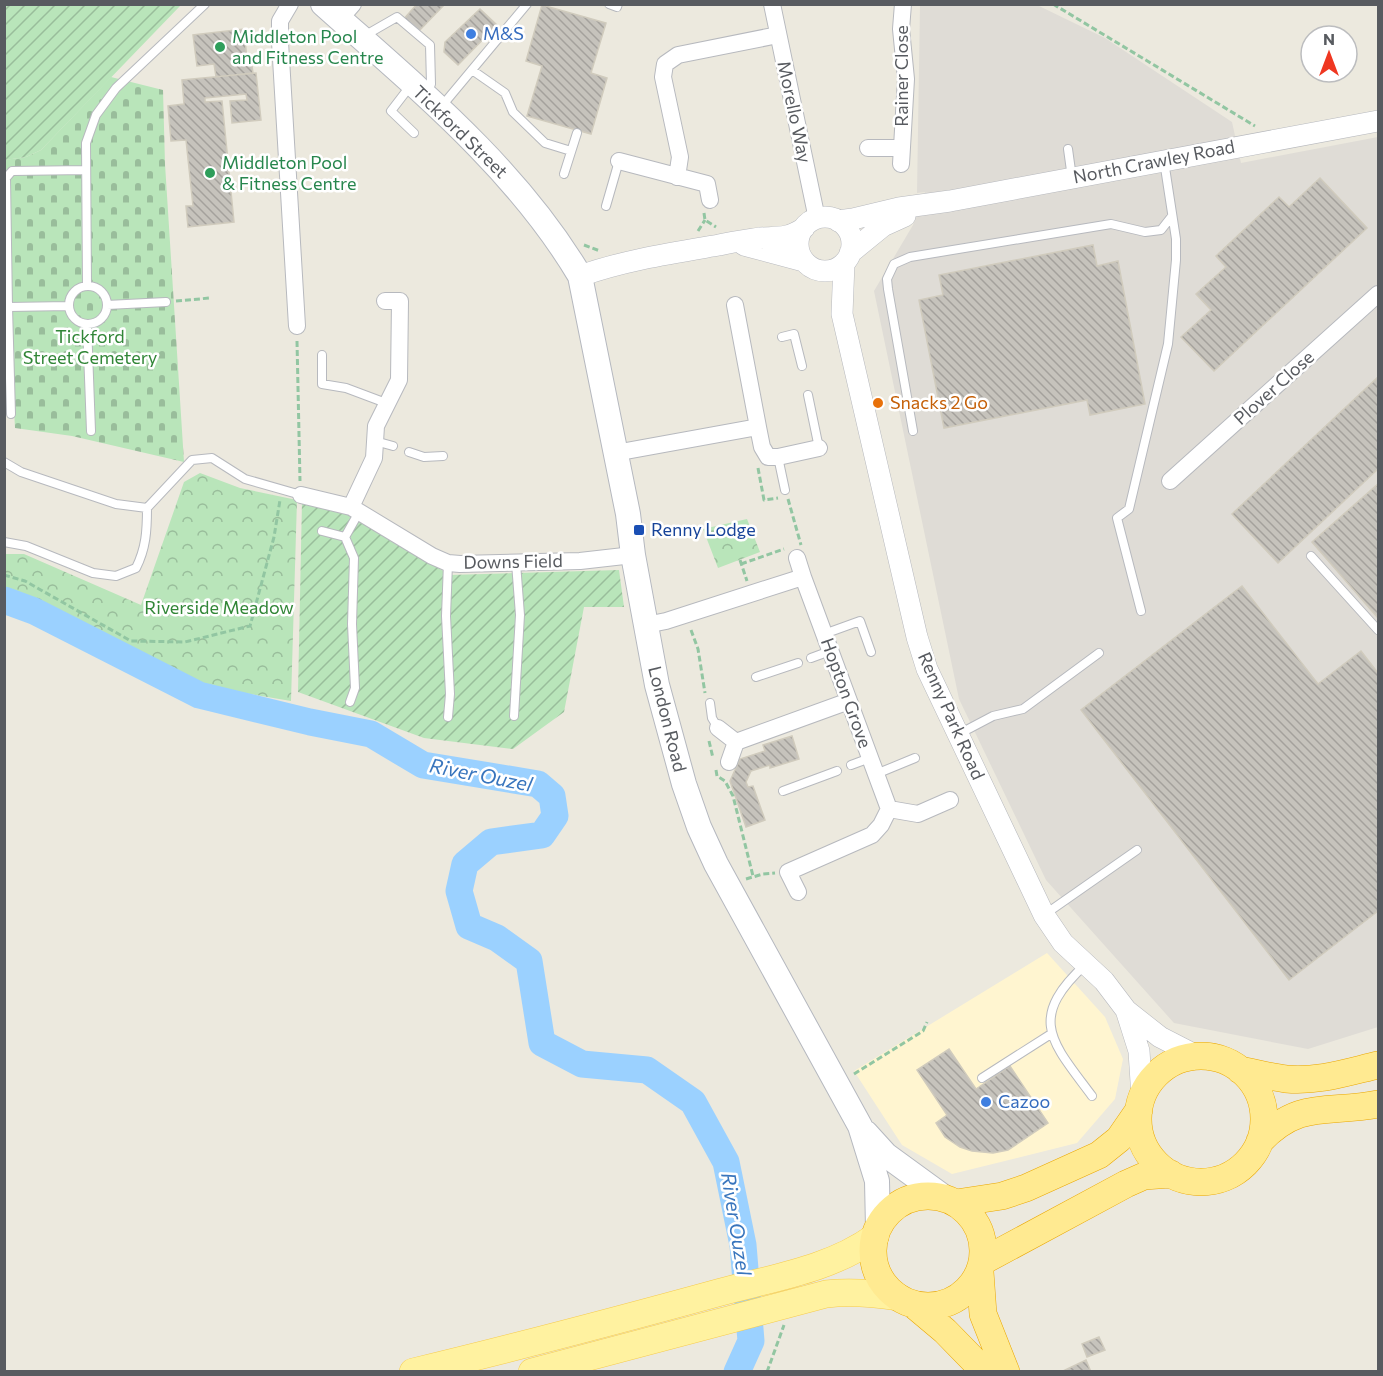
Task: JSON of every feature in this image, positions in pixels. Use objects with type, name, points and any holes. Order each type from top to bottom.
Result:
[{"type":"highway","points":[[985,1371],[945,1331],[889,1290],[876,1271],[873,1260],[876,1233],[890,1211],[904,1201],[921,1196],[950,1201],[993,1198],[1099,1155],[1119,1139],[1150,1082],[1166,1068],[1184,1059],[1199,1057],[1220,1060],[1240,1070],[1286,1079],[1341,1074],[1378,1065]]},
{"type":"highway","points":[[1140,1103],[1140,1132],[1143,1143],[1155,1161],[1172,1174],[1197,1182],[1226,1178],[1249,1161],[1260,1141],[1264,1122],[1260,1099],[1249,1079],[1240,1070]]},
{"type":"highway","points":[[1260,1141],[1282,1122],[1306,1111],[1378,1104]]},
{"type":"highway","points":[[906,1301],[932,1307],[956,1299],[970,1288],[981,1267],[1126,1184],[1144,1176],[1172,1174]]},
{"type":"highway","points":[[950,1201],[970,1215],[979,1229],[984,1245],[981,1267],[983,1314],[1006,1371]]},
{"type":"main road","name":"Tickford Street","points":[[338,9],[361,38],[483,150],[565,250],[580,276]]},
{"type":"main road","name":"London Road","points":[[580,276],[628,513],[633,555],[666,723],[684,784],[699,827],[728,886],[860,1126],[877,1181],[876,1233]]},
{"type":"main road","name":"London Road","points":[[860,1126],[886,1155],[950,1201]]},
{"type":"main road","points":[[413,1371],[590,1328],[797,1271],[844,1256],[876,1233]]},
{"type":"main road","points":[[532,1371],[799,1301],[845,1292],[871,1293],[906,1301]]},
{"type":"street","points":[[290,4],[280,21],[280,42],[297,326]]},
{"type":"street","name":"Morello Way","points":[[772,4],[820,222]]},
{"type":"street","name":"Rainer Close","points":[[868,148],[902,156],[906,79],[901,29],[903,4]]},
{"type":"street","points":[[677,177],[680,157],[663,77],[665,64],[678,55],[778,35]]},
{"type":"street","name":"North Crawley Road","points":[[580,276],[628,262],[722,244],[792,236],[820,222],[853,219],[899,208],[1378,121]]},
{"type":"street","points":[[619,160],[707,184],[710,200]]},
{"type":"street","name":"North Crawley Road","points":[[848,258],[883,226],[931,204]]},
{"type":"street","points":[[820,222],[844,225],[851,238],[848,258],[828,271],[807,264],[800,255],[798,241],[820,222]]},
{"type":"street","name":"North Crawley Road","points":[[738,243],[807,264]]},
{"type":"street","name":"Renny Park Road","points":[[842,314],[848,258]]},
{"type":"street","name":"Renny Park Road","points":[[807,264],[824,284],[842,314],[917,637],[927,669],[1044,915],[1063,943],[1108,985],[1126,1010],[1160,1037],[1199,1057]]},
{"type":"street","name":"Plover Close","points":[[1170,482],[1378,294]]},
{"type":"street","points":[[355,509],[374,458],[376,426],[399,380],[400,301],[385,301]]},
{"type":"street","points":[[735,305],[746,344],[762,447],[768,456],[778,457],[819,448]]},
{"type":"street","points":[[615,453],[758,427]]},
{"type":"street","name":"Downs Field","points":[[301,495],[355,509],[432,556],[448,562],[460,564],[580,561],[633,555]]},
{"type":"street","name":"Hopton Grove","points":[[794,553],[889,809]]},
{"type":"street","points":[[646,625],[666,621],[802,578]]},
{"type":"street","points":[[736,741],[849,701]]},
{"type":"street","points":[[718,728],[736,741]]},
{"type":"street","points":[[729,762],[736,741]]},
{"type":"street","points":[[798,892],[788,872],[872,835],[881,825],[889,809],[918,814],[950,800]]},
{"type":"street","name":"Renny Park Road","points":[[1126,1010],[1140,1051],[1140,1103]]},
{"type":"lane","points":[[87,286],[86,143],[96,115],[116,88],[205,4]]},
{"type":"lane","points":[[414,133],[391,111],[426,97],[472,70],[527,4]]},
{"type":"lane","points":[[609,4],[617,7],[618,4]]},
{"type":"lane","points":[[361,38],[376,27],[397,17],[430,45],[431,84],[426,97]]},
{"type":"lane","points":[[472,70],[506,93],[513,112],[545,143],[571,151]]},
{"type":"lane","points":[[564,174],[577,133]]},
{"type":"lane","points":[[1068,149],[1072,178]]},
{"type":"lane","points":[[606,206],[619,160]]},
{"type":"lane","points":[[1141,611],[1117,518],[1129,509],[1168,344],[1176,260],[1164,160]]},
{"type":"lane","points":[[10,414],[6,307],[6,178],[12,171],[86,170]]},
{"type":"lane","points":[[913,431],[888,289],[887,279],[894,264],[910,257],[1112,224],[1145,232],[1161,230],[1172,216]]},
{"type":"lane","points":[[87,286],[99,289],[107,305],[106,311],[99,320],[87,324],[73,316],[69,306],[74,292],[87,286]]},
{"type":"lane","points":[[107,305],[166,303]]},
{"type":"lane","points":[[6,307],[69,306]]},
{"type":"lane","points":[[87,324],[91,431]]},
{"type":"lane","points":[[782,337],[795,334],[802,366]]},
{"type":"lane","points":[[322,355],[321,384],[346,388],[386,403]]},
{"type":"lane","points":[[808,395],[819,448]]},
{"type":"lane","points":[[375,441],[393,446]]},
{"type":"lane","points":[[409,452],[424,457],[443,456]]},
{"type":"lane","points":[[778,457],[784,490]]},
{"type":"lane","points":[[4,542],[27,546],[93,573],[117,576],[136,568],[144,552],[147,508],[192,460],[212,458],[245,479],[301,495]]},
{"type":"lane","points":[[4,462],[21,472],[116,504],[147,508]]},
{"type":"lane","points":[[350,702],[355,688],[352,624],[354,558],[345,537],[355,509]]},
{"type":"lane","points":[[322,531],[345,537]]},
{"type":"lane","points":[[1311,556],[1378,630]]},
{"type":"lane","points":[[448,562],[446,616],[450,694],[448,717]]},
{"type":"lane","points":[[514,716],[520,615],[516,563]]},
{"type":"lane","points":[[824,634],[860,621],[871,652]]},
{"type":"lane","points":[[811,658],[830,651]]},
{"type":"lane","points":[[957,735],[993,716],[1023,709],[1099,653]]},
{"type":"lane","points":[[756,677],[798,663]]},
{"type":"lane","points":[[710,703],[712,718],[718,728]]},
{"type":"lane","points":[[851,765],[873,766],[915,758]]},
{"type":"lane","points":[[783,790],[837,771]]},
{"type":"lane","points":[[1044,915],[1137,850]]},
{"type":"lane","points":[[1086,964],[1063,986],[1057,997],[1052,1015],[1051,1034],[1058,1051],[1092,1096]]},
{"type":"lane","points":[[982,1078],[1051,1034]]},
{"type":"path","points":[[1053,4],[1254,124],[1263,142]]},
{"type":"path","points":[[166,303],[210,298]]},
{"type":"path","points":[[297,326],[301,495]]},
{"type":"path","points":[[752,594],[740,562],[794,553],[804,555],[788,496],[764,500],[755,456],[762,447]]},
{"type":"path","points":[[4,575],[25,580],[131,641],[184,642],[250,626],[274,537],[282,490]]},
{"type":"path","points":[[728,886],[753,876],[788,872]]},
{"type":"path","points":[[837,1084],[923,1031],[927,1022]]},
{"type":"path","points":[[767,1371],[781,1335],[799,1301]]},
{"type":"shaded area","points":[[920,5],[1037,5],[1105,38],[1232,122],[1241,163],[1378,137],[1378,1027],[1308,1049],[1174,1023],[1046,880],[959,699],[874,291],[913,225],[925,192],[917,193]]},
{"type":"shaded area","points":[[1047,953],[1105,1017],[1123,1059],[1115,1099],[1077,1143],[952,1174],[902,1145],[854,1071]]},
{"type":"green space","points":[[5,4],[181,5],[41,150],[26,157],[5,160]]},
{"type":"green space","name":"Tickford Street Cemetery","points":[[111,77],[163,90],[165,164],[184,462],[72,436],[15,428],[13,391],[4,392],[4,160],[26,157],[41,150]]},
{"type":"green space","name":"Riverside Meadow","points":[[200,473],[240,488],[297,500],[291,701],[208,687],[132,647],[5,591],[5,554],[24,554],[141,605],[184,482]]},
{"type":"green space","points":[[302,501],[347,514],[450,575],[619,570],[624,607],[584,607],[564,712],[513,749],[424,738],[298,692]]},
{"type":"green space","points":[[747,519],[760,552],[718,568],[703,529]]},
{"type":"building","points":[[417,4],[445,4],[417,33],[403,20]]},
{"type":"building","points":[[542,5],[606,23],[591,73],[607,78],[591,134],[527,116],[542,66],[526,61]]},
{"type":"building","name":"M&S","points":[[480,9],[497,25],[458,65],[444,52],[445,42]]},
{"type":"building","name":"Middleton Pool and Fitness Centre","points":[[244,29],[247,60],[251,59],[253,73],[216,77],[214,64],[197,66],[193,35]]},
{"type":"building","name":"Middleton Pool & Fitness Centre","points":[[256,73],[261,120],[232,123],[230,101],[247,100],[246,94],[205,98],[205,102],[222,101],[234,222],[188,227],[186,206],[193,206],[186,140],[171,141],[168,106],[184,104],[182,80]]},
{"type":"building","points":[[1320,178],[1367,228],[1214,371],[1181,337],[1211,310],[1196,294],[1226,267],[1216,256],[1279,197],[1289,207]]},
{"type":"building","points":[[1093,245],[1097,266],[1118,261],[1145,404],[1090,415],[1087,400],[944,428],[919,300],[943,295],[939,275]]},
{"type":"building","points":[[1378,377],[1378,469],[1278,563],[1232,514]]},
{"type":"building","points":[[1378,484],[1378,618],[1312,542]]},
{"type":"building","points":[[1242,586],[1318,684],[1361,651],[1378,673],[1378,911],[1289,980],[1081,710]]},
{"type":"building","points":[[792,736],[799,759],[751,771],[746,782],[748,787],[753,786],[765,820],[746,827],[730,781],[740,759],[765,751],[763,745]]},
{"type":"building","name":"Cazoo","points":[[949,1049],[976,1089],[1010,1066],[1048,1123],[1008,1150],[993,1153],[960,1147],[945,1137],[936,1123],[947,1115],[917,1070]]},
{"type":"building","points":[[1099,1337],[1105,1350],[1087,1357],[1082,1344]]},
{"type":"building","points":[[1086,1360],[1091,1372],[1061,1372]]},
{"type":"waterway","name":"River Ouzel","points":[[4,600],[34,611],[199,695],[371,734],[423,765],[538,784],[552,796],[555,816],[542,835],[491,842],[465,864],[459,891],[469,926],[497,938],[529,961],[542,1043],[582,1064],[647,1070],[693,1102],[726,1162],[743,1245],[751,1341],[737,1372]]},
{"type":"place","name":"M&S","points":[[471,34]]},
{"type":"place","name":"Middleton Pool and Fitness Centre","points":[[220,47]]},
{"type":"place","name":"Middleton Pool & Fitness Centre","points":[[210,173]]},
{"type":"place","name":"Snacks 2 Go","points":[[878,403]]},
{"type":"place","name":"Renny Lodge","points":[[639,530]]},
{"type":"place","name":"Cazoo","points":[[986,1102]]}]
